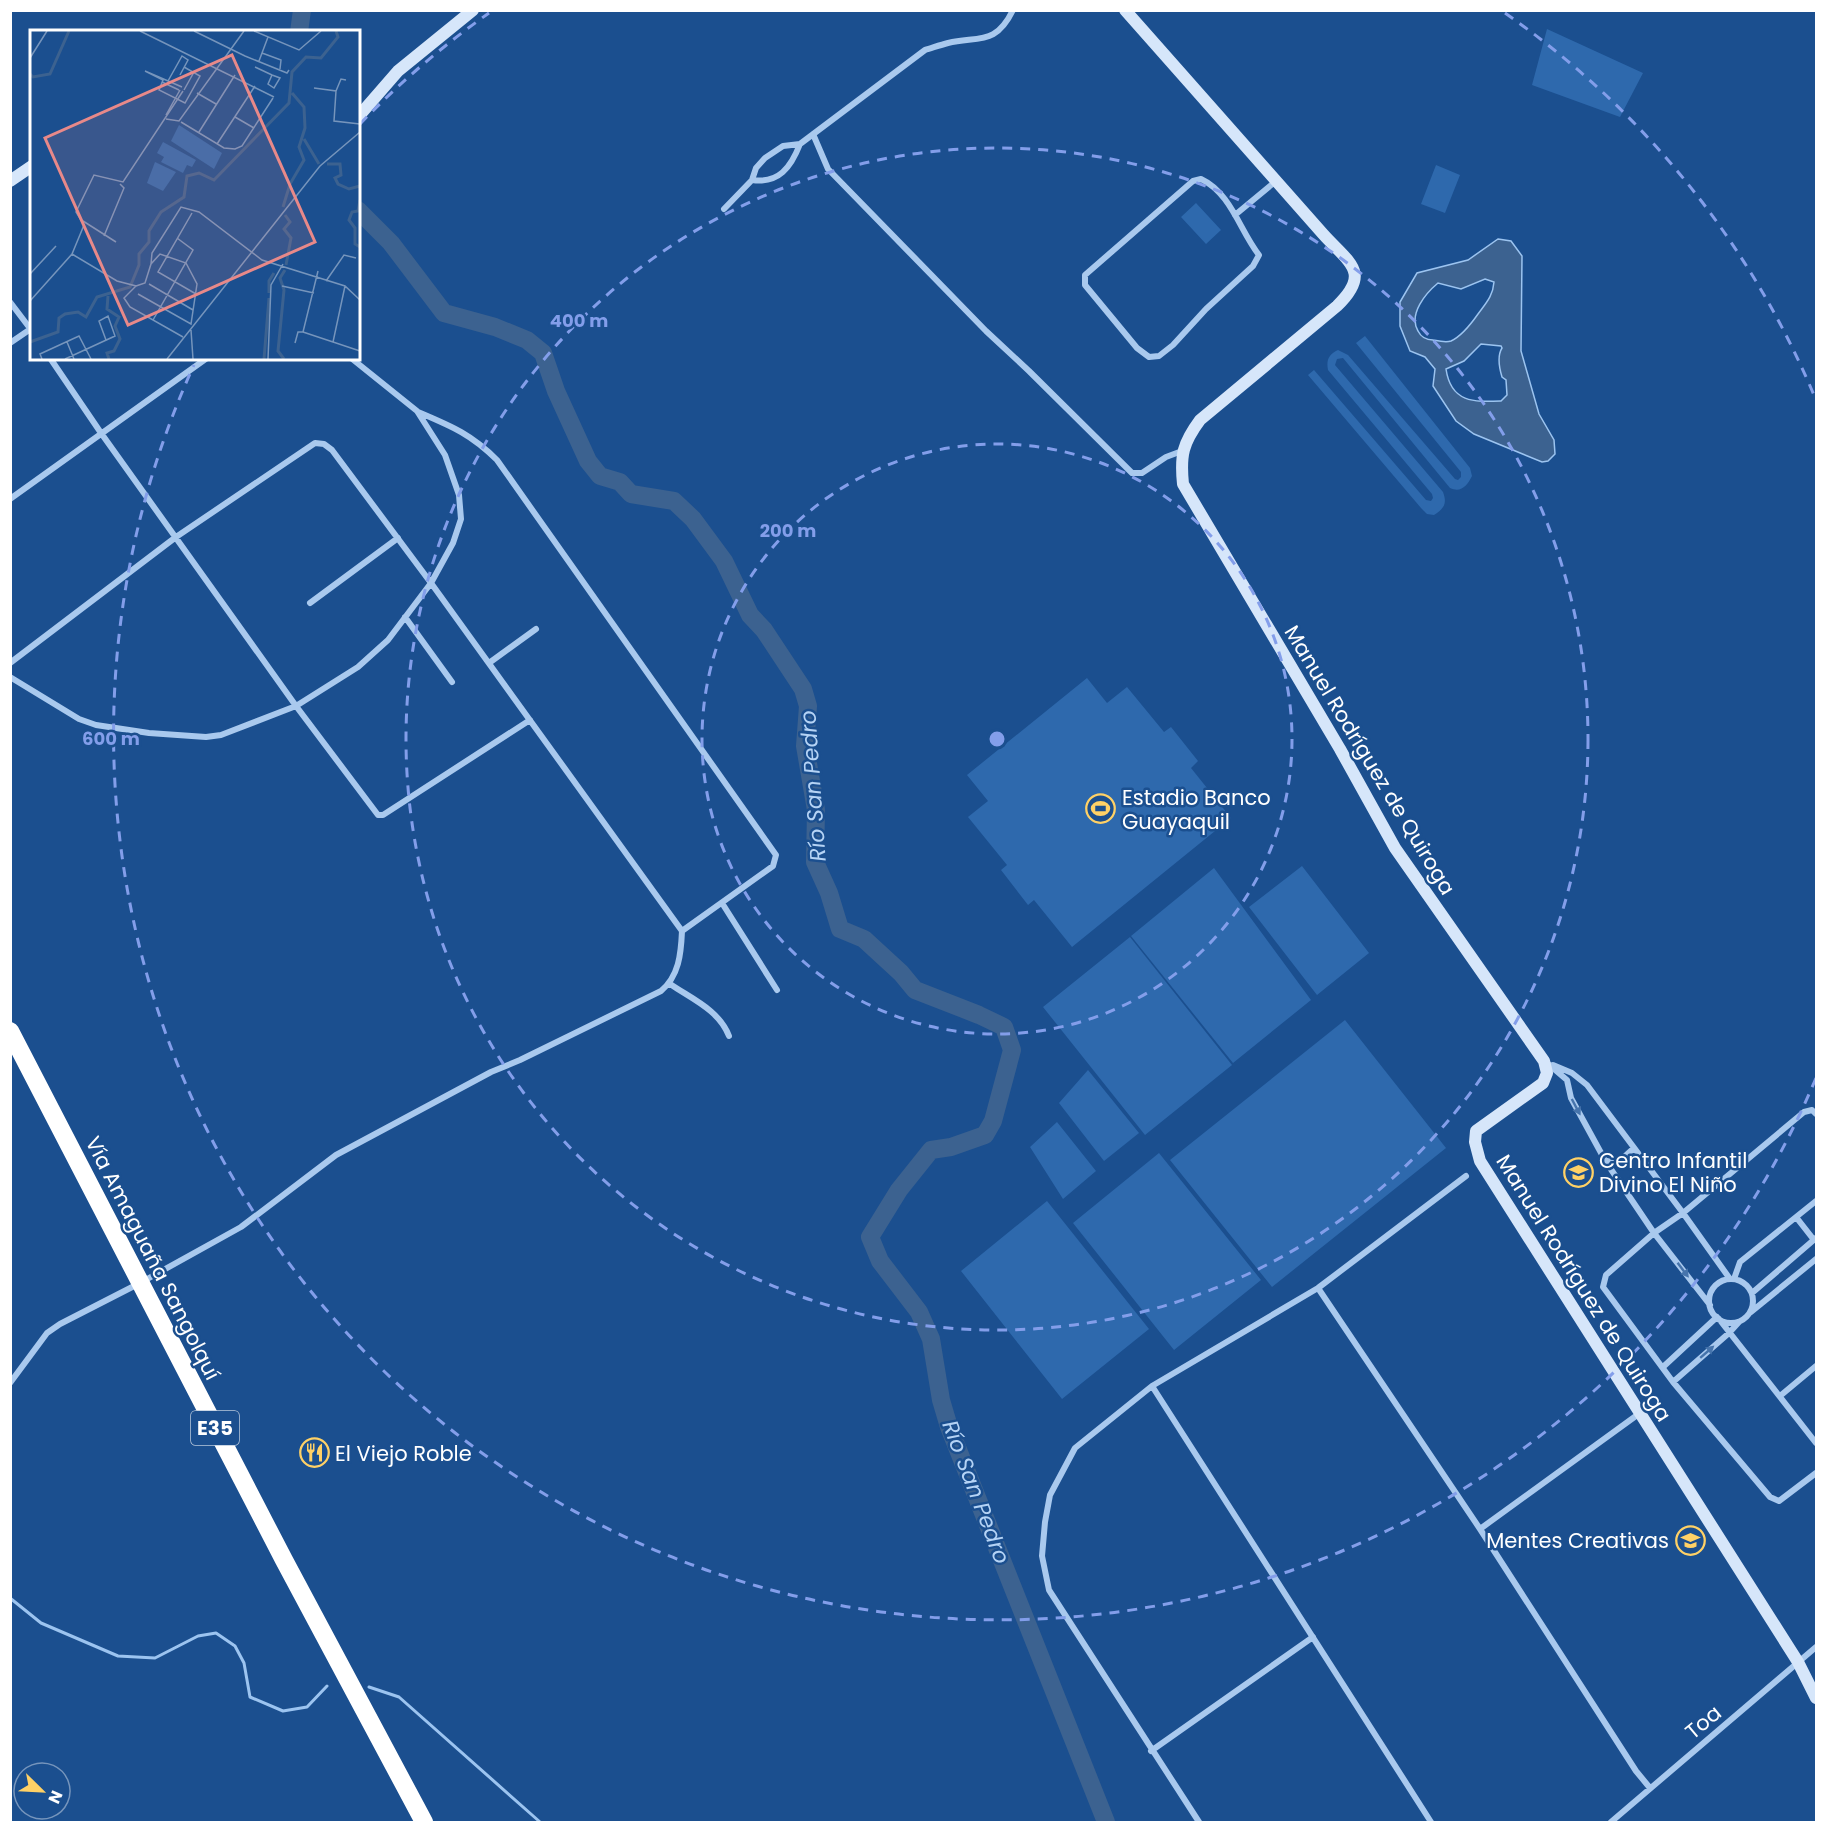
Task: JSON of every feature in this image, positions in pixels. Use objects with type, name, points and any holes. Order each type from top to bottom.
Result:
[{"type":"highway","name":"Vía Amaguaña Sangolquí","points":[[10,1031],[284,1560],[424,1822]]},
{"type":"street","points":[[360,115],[398,71],[473,10]]},
{"type":"street","points":[[752,180],[765,182],[777,177],[792,162],[800,144],[925,50],[948,43],[987,38],[1006,25],[1013,10]]},
{"type":"street","points":[[813,134],[828,169],[986,331],[1029,370],[1132,473],[1142,473],[1166,456],[1182,451],[1188,436],[1200,420],[1337,306],[1349,294],[1356,279],[1354,269],[1125,10]]},
{"type":"street","points":[[724,209],[752,180],[756,168],[777,149],[800,144]]},
{"type":"street","points":[[10,181],[30,166]]},
{"type":"street","points":[[1201,179],[1212,184],[1235,215],[1259,255],[1258,259],[1241,279],[1206,309],[1173,345],[1160,356],[1149,357],[1137,348],[1085,285],[1085,275],[1193,181],[1201,179]]},
{"type":"street","points":[[1235,215],[1276,180]]},
{"type":"street","points":[[10,303],[30,328]]},
{"type":"street","points":[[10,343],[30,330]]},
{"type":"street","points":[[51,360],[101,434],[296,706],[378,815],[383,815],[530,720]]},
{"type":"street","points":[[10,499],[204,360]]},
{"type":"street","points":[[353,360],[417,411],[457,428],[479,442],[497,460],[776,855],[773,866],[681,931]]},
{"type":"street","points":[[10,676],[79,719],[96,725],[149,733],[206,737],[221,735],[296,706],[358,667],[388,640],[431,583],[453,543],[461,519],[459,495],[445,455],[417,411]]},
{"type":"street","points":[[10,663],[176,537],[315,443],[324,444],[332,450],[431,583],[681,931],[681,950],[675,975],[670,984],[661,992],[484,1075],[336,1155],[241,1227],[47,1333],[10,1383]]},
{"type":"street","name":"Manuel Rodríguez de Quiroga","points":[[1182,451],[1183,484],[1340,749],[1395,848],[1544,1061],[1547,1073],[1543,1083],[1476,1131],[1480,1161],[1798,1662],[1816,1698]]},
{"type":"street","points":[[310,603],[398,538]]},
{"type":"street","points":[[405,617],[452,682]]},
{"type":"street","points":[[489,663],[536,629]]},
{"type":"street","points":[[722,903],[777,990]]},
{"type":"street","points":[[670,984],[713,1012],[724,1024],[729,1036]]},
{"type":"street","points":[[1544,1061],[1572,1073],[1587,1085],[1732,1279]]},
{"type":"street","points":[[1544,1061],[1567,1080],[1571,1098],[1606,1161],[1654,1233],[1816,1443]]},
{"type":"street","points":[[1816,1114],[1812,1110],[1803,1112],[1683,1213],[1654,1233],[1606,1275],[1603,1282],[1604,1287],[1673,1382],[1775,1500],[1783,1498],[1816,1473]]},
{"type":"street","points":[[1606,1161],[1623,1158],[1634,1148]]},
{"type":"street","points":[[1199,1822],[1049,1590],[1042,1556],[1050,1495],[1075,1448],[1152,1386],[1318,1288],[1466,1176]]},
{"type":"street","points":[[1732,1279],[1740,1262],[1816,1201]]},
{"type":"street","points":[[1752,1293],[1815,1239],[1796,1217]]},
{"type":"street","points":[[1673,1382],[1750,1312],[1816,1259]]},
{"type":"street","points":[[1710,1305],[1714,1288],[1724,1280],[1732,1279],[1745,1284],[1752,1293],[1750,1312]]},
{"type":"street","points":[[1318,1288],[1650,1788]]},
{"type":"street","points":[[1663,1367],[1718,1318]]},
{"type":"street","points":[[1718,1318],[1732,1323],[1739,1322]]},
{"type":"street","points":[[1780,1396],[1816,1366]]},
{"type":"street","points":[[1152,1386],[1431,1822]]},
{"type":"street","points":[[1480,1529],[1641,1413]]},
{"type":"street","points":[[1151,1751],[1313,1637]]},
{"type":"street","name":"Toa","points":[[1611,1822],[1816,1647]]},
{"type":"shaded area","points":[[1547,29],[1643,73],[1620,117],[1532,85]]},
{"type":"shaded area","points":[[1436,165],[1460,175],[1445,213],[1421,204]]},
{"type":"shaded area","points":[[1196,203],[1221,230],[1206,244],[1181,217]]},
{"type":"shaded area","points":[[1498,239],[1511,241],[1522,256],[1521,351],[1539,414],[1554,440],[1555,454],[1548,461],[1542,462],[1474,434],[1456,421],[1433,386],[1435,369],[1425,357],[1410,351],[1400,326],[1400,302],[1417,273],[1468,260]],"holes":[[[1485,279],[1494,282],[1491,295],[1459,336],[1444,342],[1424,338],[1421,335],[1415,324],[1417,311],[1428,292],[1438,283],[1461,289]],[[1481,344],[1502,348],[1499,354],[1499,366],[1502,377],[1506,380],[1507,395],[1501,401],[1465,398],[1458,394],[1449,380],[1446,369],[1464,361]]]},
{"type":"shaded area","points":[[1365,336],[1470,468],[1472,476],[1466,486],[1457,490],[1450,488],[1343,358],[1337,359],[1335,365],[1443,492],[1444,505],[1434,515],[1427,514],[1421,508],[1308,375],[1314,370],[1426,500],[1431,501],[1432,494],[1328,370],[1327,363],[1332,353],[1338,350],[1348,355],[1458,480],[1461,472],[1356,343]]},
{"type":"shaded area","name":"Estadio Banco Guayaquil","points":[[1087,678],[1107,703],[1127,687],[1164,732],[1171,727],[1198,761],[1191,768],[1231,818],[1072,947],[1034,900],[1028,905],[1001,870],[1007,865],[968,817],[988,801],[967,775]]},
{"type":"shaded area","points":[[1302,866],[1369,953],[1317,995],[1249,907]]},
{"type":"shaded area","points":[[1214,868],[1311,1000],[1233,1063],[1131,936]]},
{"type":"shaded area","points":[[1130,937],[1232,1065],[1145,1135],[1043,1007]]},
{"type":"shaded area","points":[[1345,1020],[1446,1148],[1272,1287],[1170,1160]]},
{"type":"shaded area","points":[[1088,1070],[1139,1133],[1104,1161],[1059,1103]]},
{"type":"shaded area","points":[[1057,1122],[1096,1171],[1063,1199],[1030,1147]]},
{"type":"shaded area","points":[[1159,1153],[1261,1280],[1174,1350],[1073,1223]]},
{"type":"shaded area","points":[[1047,1201],[1149,1329],[1062,1399],[961,1271]]},
{"type":"waterway","name":"Río San Pedro","points":[[299,30],[302,10]]},
{"type":"waterway","name":"Río San Pedro","points":[[360,212],[391,243],[444,313],[495,327],[527,340],[543,353],[556,391],[588,461],[600,476],[620,482],[631,494],[674,501],[693,519],[724,561],[750,615],[764,630],[803,689],[808,706],[805,746],[816,810],[815,862],[829,893],[840,929],[864,939],[901,973],[915,990],[1004,1027],[1012,1050],[993,1121],[985,1135],[951,1147],[931,1150],[899,1190],[870,1237],[880,1261],[919,1312],[931,1339],[941,1400],[949,1427],[1106,1822]]},
{"type":"waterway","points":[[10,1598],[41,1623],[118,1656],[155,1658],[198,1636],[216,1633],[235,1646],[244,1663],[250,1697],[283,1711],[307,1707],[327,1686]]},
{"type":"waterway","points":[[369,1687],[399,1697],[540,1822]]},
{"type":"place","name":"Estadio Banco Guayaquil","points":[[1101,809]]},
{"type":"place","name":"Centro Infantil Divino El Niño","points":[[1578,1172]]},
{"type":"place","name":"El Viejo Roble","points":[[314,1453]]},
{"type":"place","name":"Mentes Creativas","points":[[1690,1540]]}]
